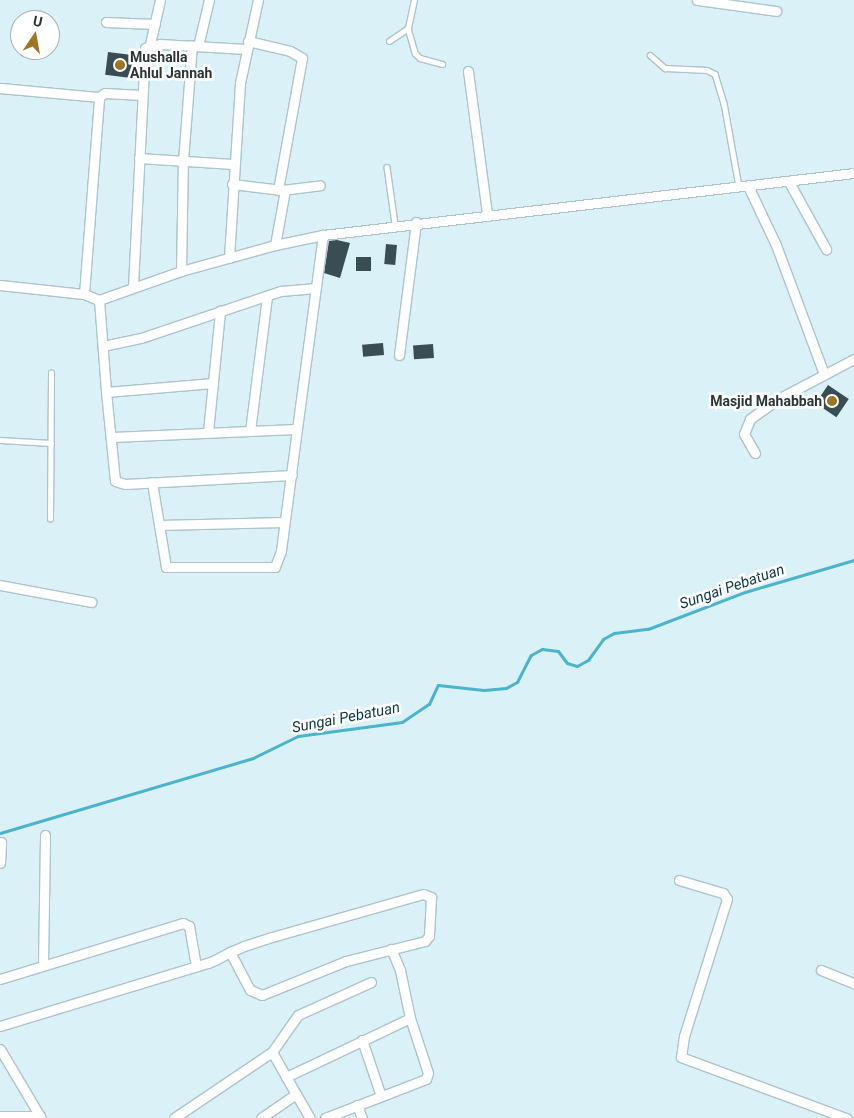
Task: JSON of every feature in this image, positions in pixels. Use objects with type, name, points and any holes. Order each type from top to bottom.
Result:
[{"type":"street","points":[[133,286],[144,52],[150,44],[160,0]]},
{"type":"street","points":[[180,272],[184,161],[195,46],[209,0]]},
{"type":"street","points":[[229,258],[233,164],[247,45],[258,0]]},
{"type":"street","points":[[697,0],[776,10]]},
{"type":"street","points":[[106,22],[155,24]]},
{"type":"street","points":[[150,44],[195,46],[247,45],[290,51],[302,58],[275,244]]},
{"type":"street","points":[[468,71],[487,213]]},
{"type":"street","points":[[0,88],[99,97],[104,93],[142,95]]},
{"type":"street","points":[[84,294],[99,97]]},
{"type":"street","points":[[139,158],[233,164]]},
{"type":"street","points":[[0,285],[84,294],[99,300],[133,286],[275,244],[324,235],[487,213],[744,187],[854,173]]},
{"type":"street","points":[[789,182],[826,249]]},
{"type":"street","points":[[232,184],[282,190],[320,185]]},
{"type":"street","points":[[744,187],[776,245],[824,374]]},
{"type":"street","points":[[399,355],[416,222]]},
{"type":"street","points":[[152,482],[166,567],[272,568],[278,562],[292,475],[324,235]]},
{"type":"street","points":[[103,346],[141,338],[290,289],[316,288]]},
{"type":"street","points":[[250,431],[267,296]]},
{"type":"street","points":[[99,300],[115,481],[124,484],[292,475]]},
{"type":"street","points":[[208,432],[220,311]]},
{"type":"street","points":[[755,454],[744,434],[750,419],[778,399],[854,359]]},
{"type":"street","points":[[106,392],[213,383]]},
{"type":"street","points":[[111,437],[298,429]]},
{"type":"street","points":[[159,525],[284,522]]},
{"type":"street","points":[[0,586],[91,602]]},
{"type":"street","points":[[43,965],[45,835]]},
{"type":"street","points":[[0,863],[1,842]]},
{"type":"street","points":[[679,880],[723,893],[727,898],[684,1036],[682,1059],[843,1118]]},
{"type":"street","points":[[0,1026],[196,966],[230,952],[302,928],[423,894],[430,895],[427,939],[346,962],[262,995],[250,990],[230,952]]},
{"type":"street","points":[[0,979],[185,923],[189,926],[196,966]]},
{"type":"street","points":[[325,1118],[426,1079],[428,1073],[410,1018],[400,970],[391,949]]},
{"type":"street","points":[[822,970],[854,983]]},
{"type":"street","points":[[174,1118],[272,1052],[298,1015],[371,982]]},
{"type":"street","points":[[286,1076],[410,1018]]},
{"type":"street","points":[[362,1040],[381,1096]]},
{"type":"street","points":[[0,1049],[40,1117]]},
{"type":"street","points":[[272,1052],[310,1118]]},
{"type":"street","points":[[260,1118],[296,1094]]},
{"type":"street","points":[[357,1105],[362,1118]]},
{"type":"street","points":[[0,1116],[40,1117]]},
{"type":"lane","points":[[414,0],[408,28],[415,53],[420,58],[442,64]]},
{"type":"lane","points":[[389,41],[408,28]]},
{"type":"lane","points":[[650,55],[665,68],[715,74],[744,187]]},
{"type":"lane","points":[[387,167],[396,224]]},
{"type":"lane","points":[[50,519],[51,373]]},
{"type":"lane","points":[[0,440],[51,443]]},
{"type":"building","name":"Mushalla Ahlul Jannah","points":[[108,52],[134,55],[131,78],[105,75]]},
{"type":"building","points":[[337,240],[350,243],[340,278],[324,273],[329,241]]},
{"type":"building","points":[[386,244],[397,245],[395,265],[384,264]]},
{"type":"building","points":[[356,257],[371,257],[371,271],[356,271]]},
{"type":"building","points":[[383,343],[384,355],[363,357],[362,345]]},
{"type":"building","points":[[433,344],[434,358],[414,359],[413,345]]},
{"type":"building","name":"Masjid Mahabbah","points":[[828,385],[849,399],[836,417],[816,403]]},
{"type":"waterway","name":"Sungai Pebatuan","points":[[0,833],[253,758],[298,736],[402,722],[429,704],[438,685],[484,690],[506,688],[517,682],[531,655],[542,649],[558,651],[567,663],[577,666],[588,660],[603,639],[614,633],[648,629],[745,592],[854,560]]},
{"type":"place","name":"Mushalla Ahlul Jannah","points":[[120,65]]},
{"type":"place","name":"Masjid Mahabbah","points":[[832,401]]}]
